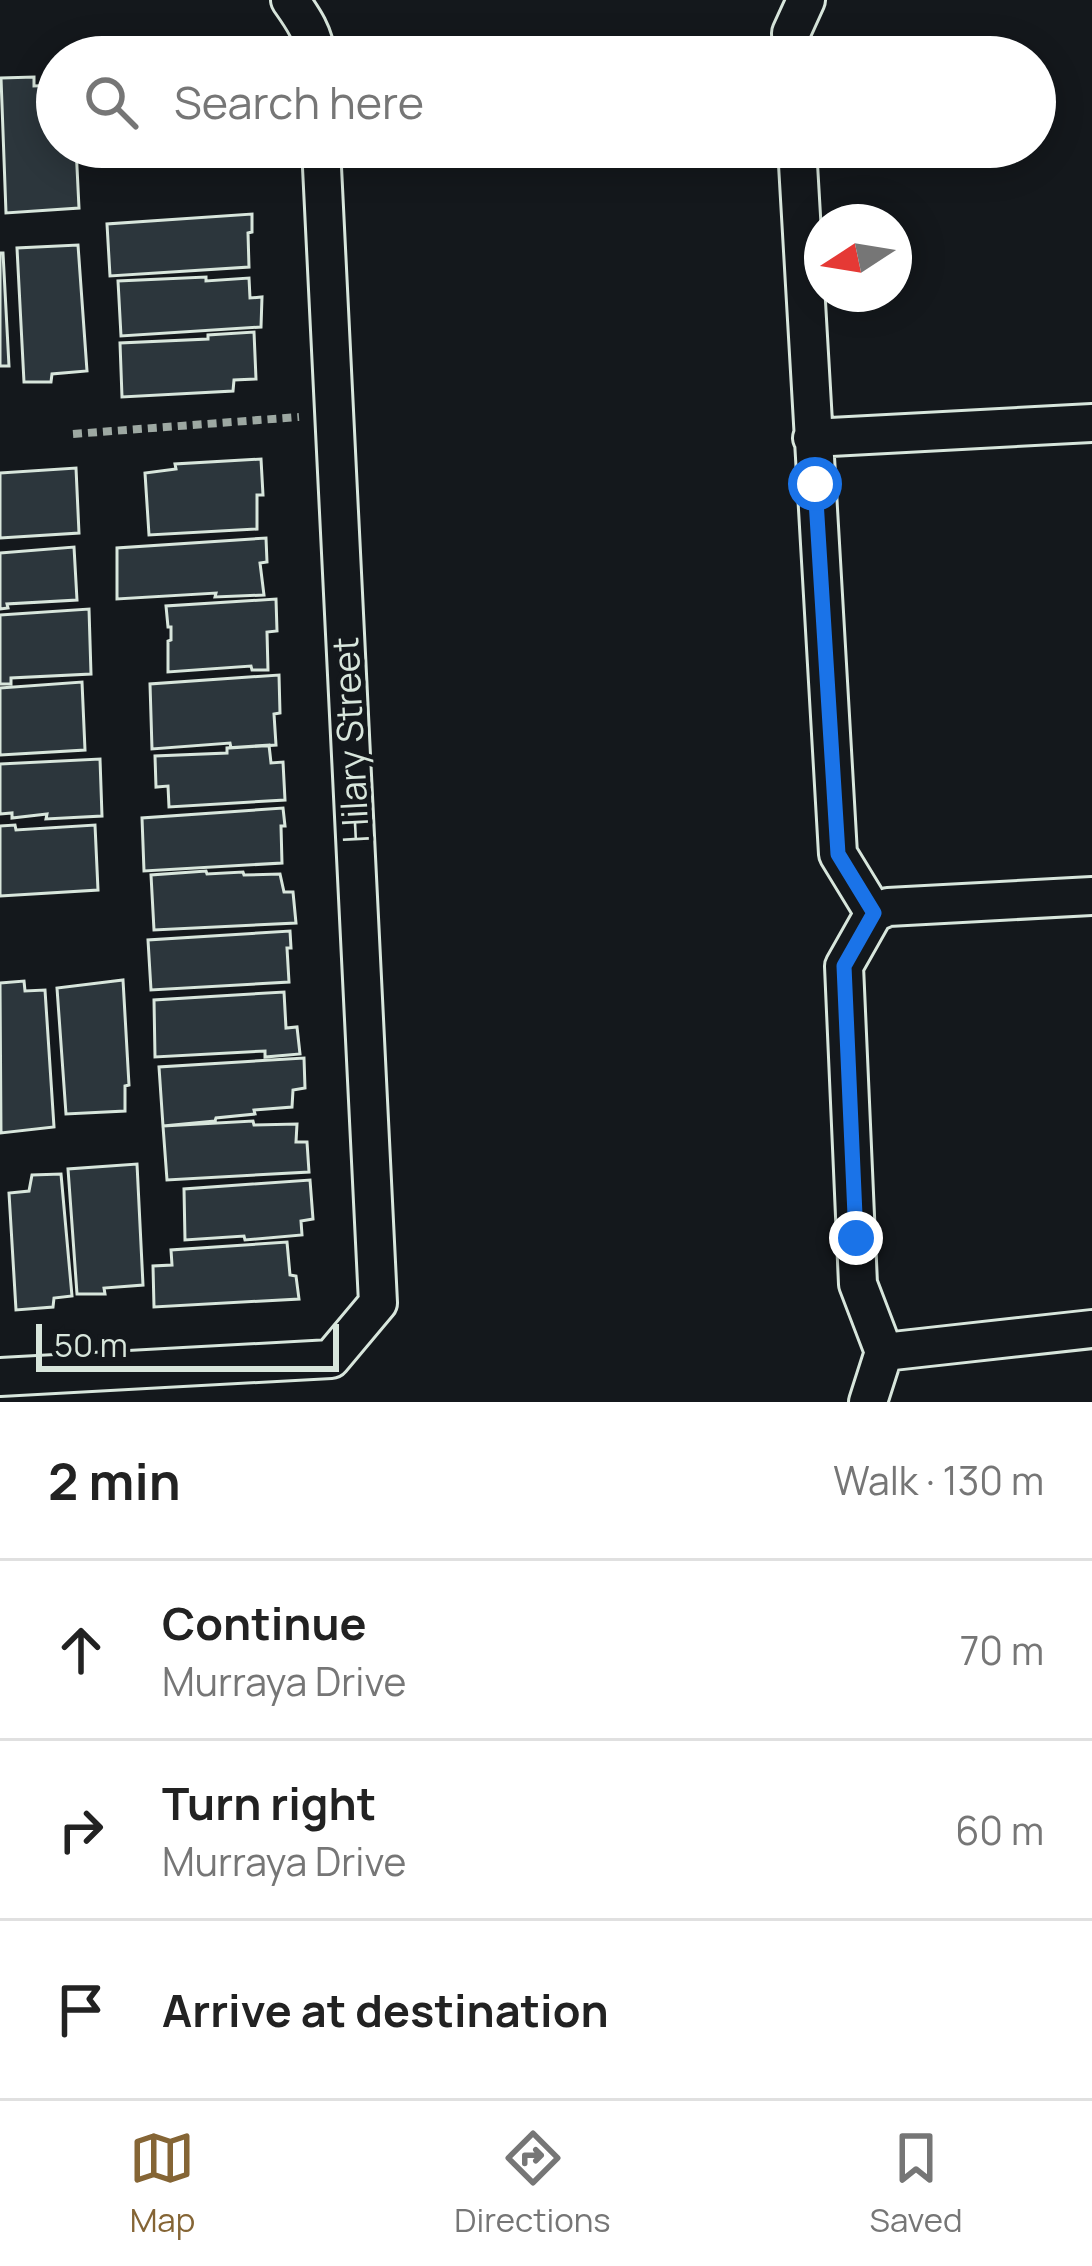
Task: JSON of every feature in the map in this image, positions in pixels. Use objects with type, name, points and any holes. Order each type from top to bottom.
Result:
[{"type":"street","points":[[290,0],[311,36]]},
{"type":"street","points":[[791,36],[806,0]]},
{"type":"street","name":"Hilary Street","points":[[0,1377],[331,1359],[378,1303],[322,168]]},
{"type":"street","points":[[798,168],[838,854],[874,913]]},
{"type":"street","points":[[812,438],[1092,423]]},
{"type":"street","points":[[868,1402],[884,1352],[858,1284],[844,966],[874,913],[888,907],[1092,896]]},
{"type":"street","points":[[884,1352],[1092,1329]]},
{"type":"path","points":[[73,434],[334,414]]},
{"type":"building","points":[[34,77],[36,168],[77,168],[79,208],[6,213],[1,78]]},
{"type":"building","points":[[252,214],[249,267],[110,276],[107,224]]},
{"type":"building","points":[[78,245],[87,371],[52,374],[51,382],[24,382],[17,248]]},
{"type":"building","points":[[3,253],[9,366],[0,366]]},
{"type":"building","points":[[206,277],[206,281],[249,278],[250,298],[262,297],[261,327],[121,336],[118,281]]},
{"type":"building","points":[[254,332],[256,379],[234,380],[233,391],[122,397],[120,343]]},
{"type":"building","points":[[261,459],[263,495],[257,495],[257,529],[149,535],[145,473],[176,469],[175,464]]},
{"type":"building","points":[[76,468],[79,533],[0,538],[0,473]]},
{"type":"building","points":[[266,538],[267,562],[260,563],[264,595],[117,599],[117,548]]},
{"type":"building","points":[[74,547],[77,600],[7,604],[8,608],[0,609],[0,553]]},
{"type":"building","points":[[276,599],[277,631],[267,632],[268,670],[252,670],[251,666],[168,672],[171,627],[166,606]]},
{"type":"building","points":[[89,609],[91,674],[11,678],[11,684],[0,684],[0,615]]},
{"type":"building","points":[[279,675],[276,745],[152,749],[150,684]]},
{"type":"building","points":[[82,682],[85,750],[0,755],[0,688]]},
{"type":"building","points":[[269,745],[271,763],[283,762],[285,800],[169,807],[168,786],[156,787],[155,756],[227,753],[227,748]]},
{"type":"building","points":[[100,759],[102,816],[46,819],[47,814],[12,818],[12,813],[0,814],[0,764]]},
{"type":"building","points":[[283,808],[282,863],[144,871],[142,818]]},
{"type":"building","points":[[15,825],[16,830],[95,825],[98,890],[0,896],[0,826]]},
{"type":"building","points":[[280,874],[284,892],[293,892],[296,923],[154,930],[151,875]]},
{"type":"building","points":[[290,931],[289,982],[151,990],[148,940]]},
{"type":"building","points":[[123,980],[129,1085],[125,1086],[125,1111],[66,1114],[57,988]]},
{"type":"building","points":[[24,981],[25,991],[45,990],[54,1127],[1,1133],[0,983]]},
{"type":"building","points":[[284,992],[286,1028],[297,1027],[300,1054],[265,1057],[265,1051],[155,1057],[154,1000]]},
{"type":"building","points":[[304,1058],[305,1088],[293,1090],[292,1107],[163,1126],[159,1067]]},
{"type":"building","points":[[253,1121],[254,1125],[297,1124],[296,1142],[307,1142],[309,1172],[167,1180],[163,1126]]},
{"type":"building","points":[[137,1164],[143,1285],[104,1288],[105,1294],[77,1294],[68,1169]]},
{"type":"building","points":[[61,1174],[72,1296],[54,1298],[53,1307],[16,1310],[9,1193],[29,1191],[32,1175]]},
{"type":"building","points":[[310,1180],[313,1219],[301,1221],[302,1235],[185,1240],[184,1189]]},
{"type":"building","points":[[287,1242],[290,1275],[296,1276],[299,1299],[154,1307],[153,1266],[172,1265],[171,1250]]},
{"type":"route","points":[[815,484],[838,854],[874,913],[844,966],[856,1238]]}]
